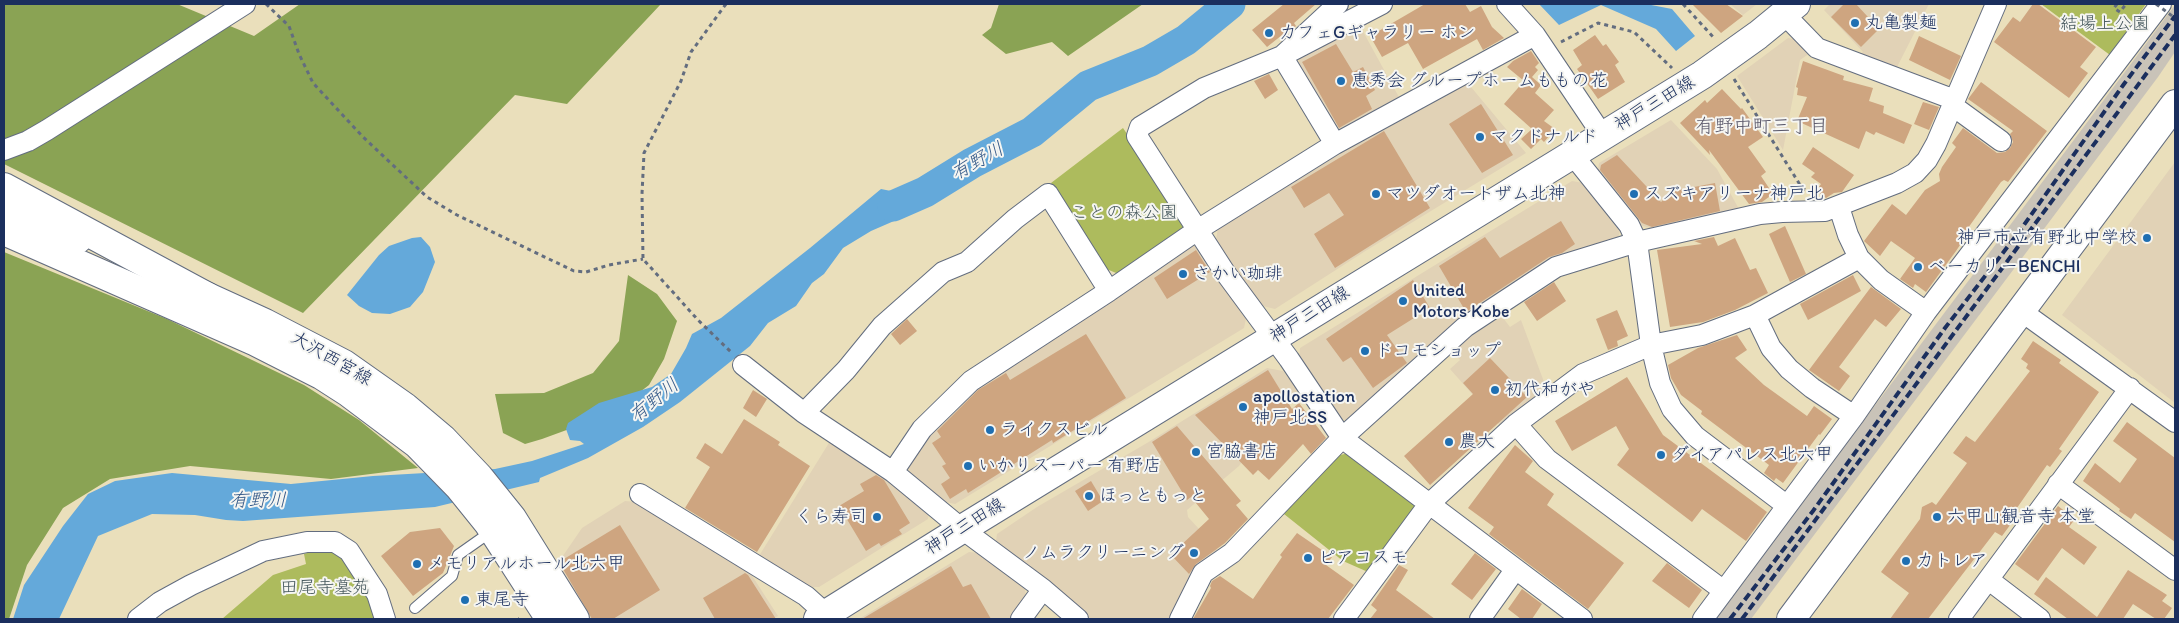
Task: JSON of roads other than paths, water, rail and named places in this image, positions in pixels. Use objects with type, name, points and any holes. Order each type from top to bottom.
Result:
[{"type":"main road","name":"神戸三田線","points":[[822,617],[962,528],[1687,84],[1732,66],[1790,9]]},
{"type":"main road","points":[[1791,619],[2175,104]]},
{"type":"main road","points":[[4,188],[208,297]]},
{"type":"main road","name":"大沢西宮線","points":[[4,206],[287,334],[344,364],[398,401],[444,439],[479,476],[497,524],[550,619]]},
{"type":"main road","name":"大沢西宮線","points":[[4,231],[256,342],[349,393],[417,444],[497,524],[575,619]]},
{"type":"street","points":[[4,150],[28,141],[47,130],[245,4]]},
{"type":"street","points":[[1382,4],[1345,9],[1282,56],[1204,88],[1140,126],[1137,136],[1199,229],[1224,271],[1274,338],[1342,438],[1582,619]]},
{"type":"street","points":[[1507,4],[1540,43],[1603,136]]},
{"type":"street","points":[[1180,619],[1203,573],[1232,553],[1342,438],[1465,327],[1556,267],[1637,242],[1760,214],[1832,209],[1915,173],[1927,160],[1936,144],[1996,4]]},
{"type":"street","points":[[1703,619],[1854,416],[1926,312],[2160,4]]},
{"type":"street","points":[[1790,9],[1817,48],[1954,103],[2001,141]]},
{"type":"street","points":[[893,472],[922,429],[971,381],[1109,291],[1199,229],[1335,144],[1540,43]]},
{"type":"street","points":[[1282,56],[1335,144]]},
{"type":"street","points":[[1572,154],[1629,225],[1637,242],[1651,345],[1660,383],[1672,409],[1695,436],[1786,505]]},
{"type":"street","points":[[804,413],[846,370],[882,326],[943,272],[967,262],[1045,189],[1109,291]]},
{"type":"street","points":[[1832,209],[1859,258],[1880,280],[1926,312]]},
{"type":"street","points":[[1344,619],[1429,504],[1516,424],[1583,374],[1651,345],[1702,335],[1755,315],[1859,258]]},
{"type":"street","points":[[2021,311],[2175,422]]},
{"type":"street","points":[[1755,315],[1771,348],[1789,369],[1812,388],[1854,416]]},
{"type":"street","points":[[744,365],[804,413],[893,472],[962,528],[1043,589],[1078,619]]},
{"type":"street","points":[[1959,619],[2130,388]]},
{"type":"street","points":[[1516,424],[1547,459],[1724,591]]},
{"type":"street","points":[[2058,484],[2175,570]]},
{"type":"street","points":[[640,494],[806,596],[822,617]]},
{"type":"street","points":[[138,619],[160,602],[184,589],[264,551],[307,542],[335,542],[349,551],[376,594],[385,619]]},
{"type":"street","points":[[1480,619],[1515,570]]},
{"type":"street","points":[[1989,580],[2040,619]]},
{"type":"street","points":[[1021,619],[1043,589]]},
{"type":"lane","points":[[415,608],[452,576],[458,555],[497,524]]},
{"type":"water","points":[[1539,4],[1646,4],[1672,9],[1695,36],[1676,51],[1656,29],[1601,5],[1559,25]]},
{"type":"water","points":[[924,178],[935,197],[917,211],[871,231],[843,248],[824,274],[812,283],[796,306],[768,323],[750,346],[680,402],[643,427],[588,458],[540,478],[539,482],[435,507],[243,521],[195,515],[152,514],[98,536],[59,619],[13,619],[24,585],[63,526],[88,494],[115,481],[172,473],[291,484],[373,476],[495,469],[532,461],[584,444],[580,441],[570,440],[566,429],[568,423],[599,403],[652,387],[671,374],[692,334],[721,318],[881,189],[891,191]]},
{"type":"water","points":[[421,237],[430,247],[435,262],[423,292],[410,307],[390,314],[372,313],[359,306],[347,295],[379,255],[389,246]]},
{"type":"waterway","name":"有野川","points":[[893,206],[925,192],[972,163],[1032,132],[1088,86],[1150,61],[1186,40],[1230,4]]},
{"type":"railway","points":[[1730,619],[1813,511],[1945,328],[2019,232],[2124,84],[2175,16]]},
{"type":"railway","points":[[1742,619],[2175,35]]},
{"type":"place","name":"丸亀製麺","points":[[1855,23]]},
{"type":"place","name":"カフェGギャラリー ホン","points":[[1269,33]]},
{"type":"place","name":"恵秀会 グループホームももの花","points":[[1341,81]]},
{"type":"place","name":"マクドナルド","points":[[1480,137]]},
{"type":"place","name":"マツダオートザム北神","points":[[1376,194]]},
{"type":"place","name":"スズキアリーナ神戸北","points":[[1634,194]]},
{"type":"place","name":"神戸市立有野北中学校","points":[[2147,238]]},
{"type":"place","name":"ベーカリーBENCHI","points":[[1918,267]]},
{"type":"place","name":"さかい珈琲","points":[[1183,274]]},
{"type":"place","name":"United Motors Kobe","points":[[1403,301]]},
{"type":"place","name":"ドコモショップ","points":[[1365,351]]},
{"type":"place","name":"初代和がや","points":[[1495,390]]},
{"type":"place","name":"apollostation 神戸北SS","points":[[1243,407]]},
{"type":"place","name":"ライクスビル","points":[[990,430]]},
{"type":"place","name":"農大","points":[[1449,442]]},
{"type":"place","name":"宮脇書店","points":[[1196,452]]},
{"type":"place","name":"ダイアパレス北六甲","points":[[1661,455]]},
{"type":"place","name":"いかりスーパー 有野店","points":[[968,466]]},
{"type":"place","name":"ほっともっと","points":[[1089,496]]},
{"type":"place","name":"くら寿司","points":[[877,517]]},
{"type":"place","name":"六甲山観音寺 本堂","points":[[1937,517]]},
{"type":"place","name":"ノムラクリーニング","points":[[1194,553]]},
{"type":"place","name":"ピアコスモ","points":[[1308,558]]},
{"type":"place","name":"カトレア","points":[[1906,561]]},
{"type":"place","name":"メモリアルホール北六甲","points":[[417,564]]},
{"type":"place","name":"東尾寺","points":[[465,600]]},
{"type":"district","name":"有野中町三丁目","points":[[1762,127]]},
{"type":"park label","name":"結場上公園","points":[[2105,24]]},
{"type":"park label","name":"ことの森公園","points":[[1124,213]]},
{"type":"park label","name":"田尾寺墓苑","points":[[325,588]]}]
